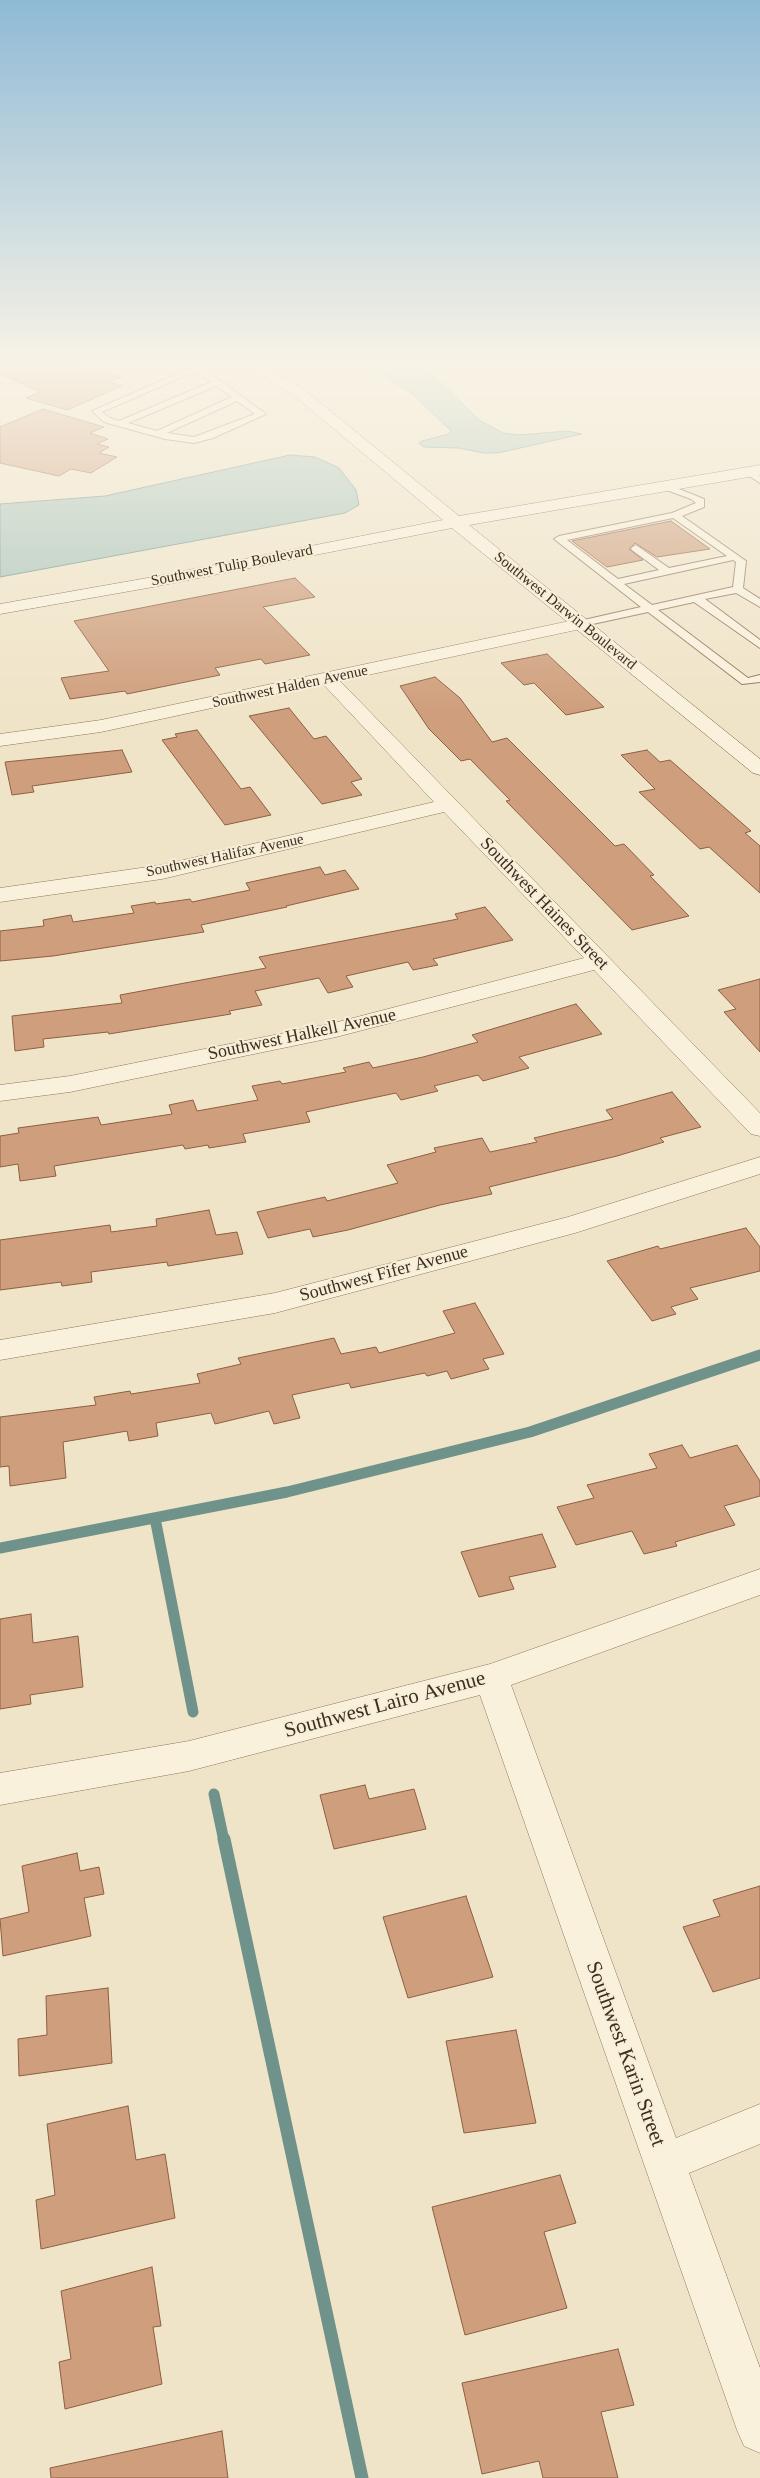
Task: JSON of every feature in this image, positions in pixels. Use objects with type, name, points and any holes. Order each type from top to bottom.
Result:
[{"type":"street","name":"Southwest Darwin Boulevard","points":[[405,480],[579,624],[760,769]]},
{"type":"street","name":"Southwest Tulip Boulevard","points":[[0,609],[153,582],[456,522],[664,486],[692,489],[732,480]]},
{"type":"street","name":"Southwest Halden Avenue","points":[[0,740],[101,726],[579,624]]},
{"type":"street","name":"Southwest Haines Street","points":[[328,679],[760,1128]]},
{"type":"street","name":"Southwest Halifax Avenue","points":[[0,896],[162,872],[448,805]]},
{"type":"street","name":"Southwest Halkell Avenue","points":[[0,1093],[70,1084],[336,1030],[600,962]]},
{"type":"street","name":"Southwest Fifer Avenue","points":[[0,1350],[275,1303],[575,1224],[760,1165]]},
{"type":"street","name":"Southwest Lairo Avenue","points":[[0,1790],[189,1756],[491,1678],[760,1582]]},
{"type":"street","name":"Southwest Karin Street","points":[[491,1678],[760,2430]]},
{"type":"street","points":[[664,2163],[760,2124]]},
{"type":"lane","points":[[692,489],[701,501],[700,505],[675,515],[559,539],[746,682],[760,678]]},
{"type":"lane","points":[[675,515],[741,561],[738,589]]},
{"type":"lane","points":[[636,548],[667,571]]},
{"type":"lane","points":[[617,582],[735,557]]},
{"type":"lane","points":[[579,624],[738,589],[760,604]]},
{"type":"lane","points":[[696,598],[760,644]]},
{"type":"water","points":[[179,480],[348,480],[356,490],[359,505],[345,513],[0,577],[0,504],[105,496]]},
{"type":"building","points":[[671,521],[710,549],[657,557],[635,543],[629,549],[643,560],[607,567],[572,541]]},
{"type":"building","points":[[295,578],[315,597],[263,607],[310,655],[265,664],[261,659],[215,668],[220,675],[127,694],[125,691],[70,699],[61,678],[109,671],[74,621]]},
{"type":"building","points":[[547,654],[604,707],[566,715],[534,683],[524,685],[501,663]]},
{"type":"building","points":[[435,677],[460,698],[492,742],[507,738],[615,846],[624,844],[654,875],[650,876],[689,916],[632,930],[506,801],[510,800],[470,759],[461,761],[429,729],[400,686]]},
{"type":"building","points":[[289,708],[314,739],[326,736],[362,779],[351,782],[362,795],[322,804],[249,716]]},
{"type":"building","points":[[197,730],[241,789],[250,787],[271,815],[225,825],[162,740],[177,737],[175,734]]},
{"type":"building","points":[[122,750],[132,772],[32,786],[34,792],[12,795],[5,762]]},
{"type":"building","points":[[647,750],[660,762],[670,760],[751,831],[745,833],[760,846],[760,893],[709,847],[700,849],[639,792],[655,789],[621,755]]},
{"type":"building","points":[[320,867],[325,875],[345,870],[359,889],[287,907],[201,925],[204,932],[53,956],[0,961],[0,931],[44,926],[43,920],[71,915],[73,922],[134,913],[131,906],[155,902],[156,904],[190,899],[192,902],[250,890],[246,883]]},
{"type":"building","points":[[485,907],[513,940],[433,959],[438,965],[413,970],[408,962],[346,976],[353,987],[328,993],[319,978],[255,991],[262,1005],[229,1011],[231,1014],[109,1034],[108,1032],[43,1039],[44,1047],[15,1051],[12,1016],[122,1003],[120,995],[266,968],[259,957],[458,919],[455,914]]},
{"type":"building","points":[[760,979],[760,1052],[724,1012],[736,1009],[718,990]]},
{"type":"building","points":[[576,1004],[602,1034],[519,1057],[529,1068],[483,1081],[478,1075],[434,1086],[438,1091],[401,1100],[396,1093],[306,1112],[310,1122],[243,1134],[246,1142],[209,1148],[208,1145],[185,1149],[183,1145],[54,1166],[56,1176],[20,1181],[18,1164],[0,1167],[0,1136],[19,1133],[18,1128],[98,1117],[101,1125],[172,1114],[169,1105],[193,1100],[197,1111],[258,1100],[252,1086],[280,1081],[282,1084],[346,1072],[343,1068],[369,1062],[373,1068],[423,1057],[478,1042],[472,1035]]},
{"type":"building","points":[[672,1092],[701,1127],[660,1138],[664,1142],[617,1156],[489,1187],[492,1194],[313,1237],[310,1229],[268,1238],[257,1212],[325,1197],[327,1201],[398,1183],[387,1165],[436,1152],[434,1148],[482,1138],[490,1152],[537,1142],[534,1138],[613,1119],[606,1110]]},
{"type":"building","points":[[209,1210],[216,1235],[237,1232],[243,1254],[168,1266],[167,1262],[91,1272],[92,1282],[62,1286],[61,1282],[0,1290],[0,1240],[110,1225],[111,1232],[157,1226],[156,1219]]},
{"type":"building","points":[[746,1228],[760,1247],[760,1271],[690,1288],[698,1299],[671,1307],[676,1314],[652,1321],[607,1261],[658,1246],[660,1249]]},
{"type":"building","points":[[475,1303],[504,1354],[483,1359],[489,1369],[451,1379],[447,1371],[427,1376],[425,1373],[351,1388],[349,1383],[292,1395],[300,1418],[274,1424],[269,1411],[215,1424],[211,1413],[156,1423],[158,1436],[129,1441],[127,1431],[63,1442],[66,1478],[10,1486],[9,1466],[0,1467],[0,1417],[96,1405],[94,1397],[130,1391],[131,1394],[200,1383],[197,1374],[241,1364],[238,1358],[334,1338],[341,1354],[376,1347],[379,1353],[455,1333],[443,1311]]},
{"type":"building","points":[[682,1445],[690,1458],[737,1445],[760,1481],[760,1496],[724,1506],[735,1525],[675,1542],[677,1546],[644,1554],[632,1531],[576,1545],[557,1507],[594,1498],[587,1485],[657,1468],[649,1454]]},
{"type":"building","points":[[542,1534],[556,1567],[509,1577],[514,1589],[479,1597],[461,1552]]},
{"type":"building","points":[[31,1614],[33,1643],[78,1636],[83,1687],[30,1695],[31,1704],[0,1709],[0,1619]]},
{"type":"building","points":[[365,1785],[369,1799],[414,1789],[426,1829],[334,1849],[320,1795]]},
{"type":"building","points":[[77,1853],[80,1871],[99,1867],[104,1894],[84,1898],[91,1936],[3,1956],[0,1919],[29,1912],[22,1866]]},
{"type":"building","points":[[760,1886],[760,1978],[713,1992],[683,1927],[720,1916],[713,1900]]},
{"type":"building","points":[[466,1896],[493,1977],[408,1998],[383,1917]]},
{"type":"building","points":[[108,1988],[112,2063],[19,2076],[18,2039],[47,2035],[46,1996]]},
{"type":"building","points":[[516,2030],[536,2123],[464,2133],[446,2041]]},
{"type":"building","points":[[128,2106],[136,2160],[165,2154],[175,2218],[41,2249],[36,2200],[55,2195],[47,2124]]},
{"type":"building","points":[[560,2175],[576,2223],[544,2232],[567,2308],[465,2335],[432,2207]]},
{"type":"building","points":[[152,2267],[161,2326],[153,2327],[162,2384],[65,2409],[59,2362],[71,2359],[61,2291]]},
{"type":"building","points":[[618,2349],[634,2405],[601,2412],[618,2478],[543,2478],[539,2461],[482,2474],[462,2383]]},
{"type":"building","points":[[222,2431],[228,2478],[51,2478],[50,2468]]},
{"type":"waterway","points":[[0,1548],[287,1492],[530,1432],[760,1355]]},
{"type":"waterway","points":[[155,1518],[193,1712]]},
{"type":"waterway","points":[[214,1794],[224,1841]]},
{"type":"waterway","points":[[224,1839],[362,2478]]}]
